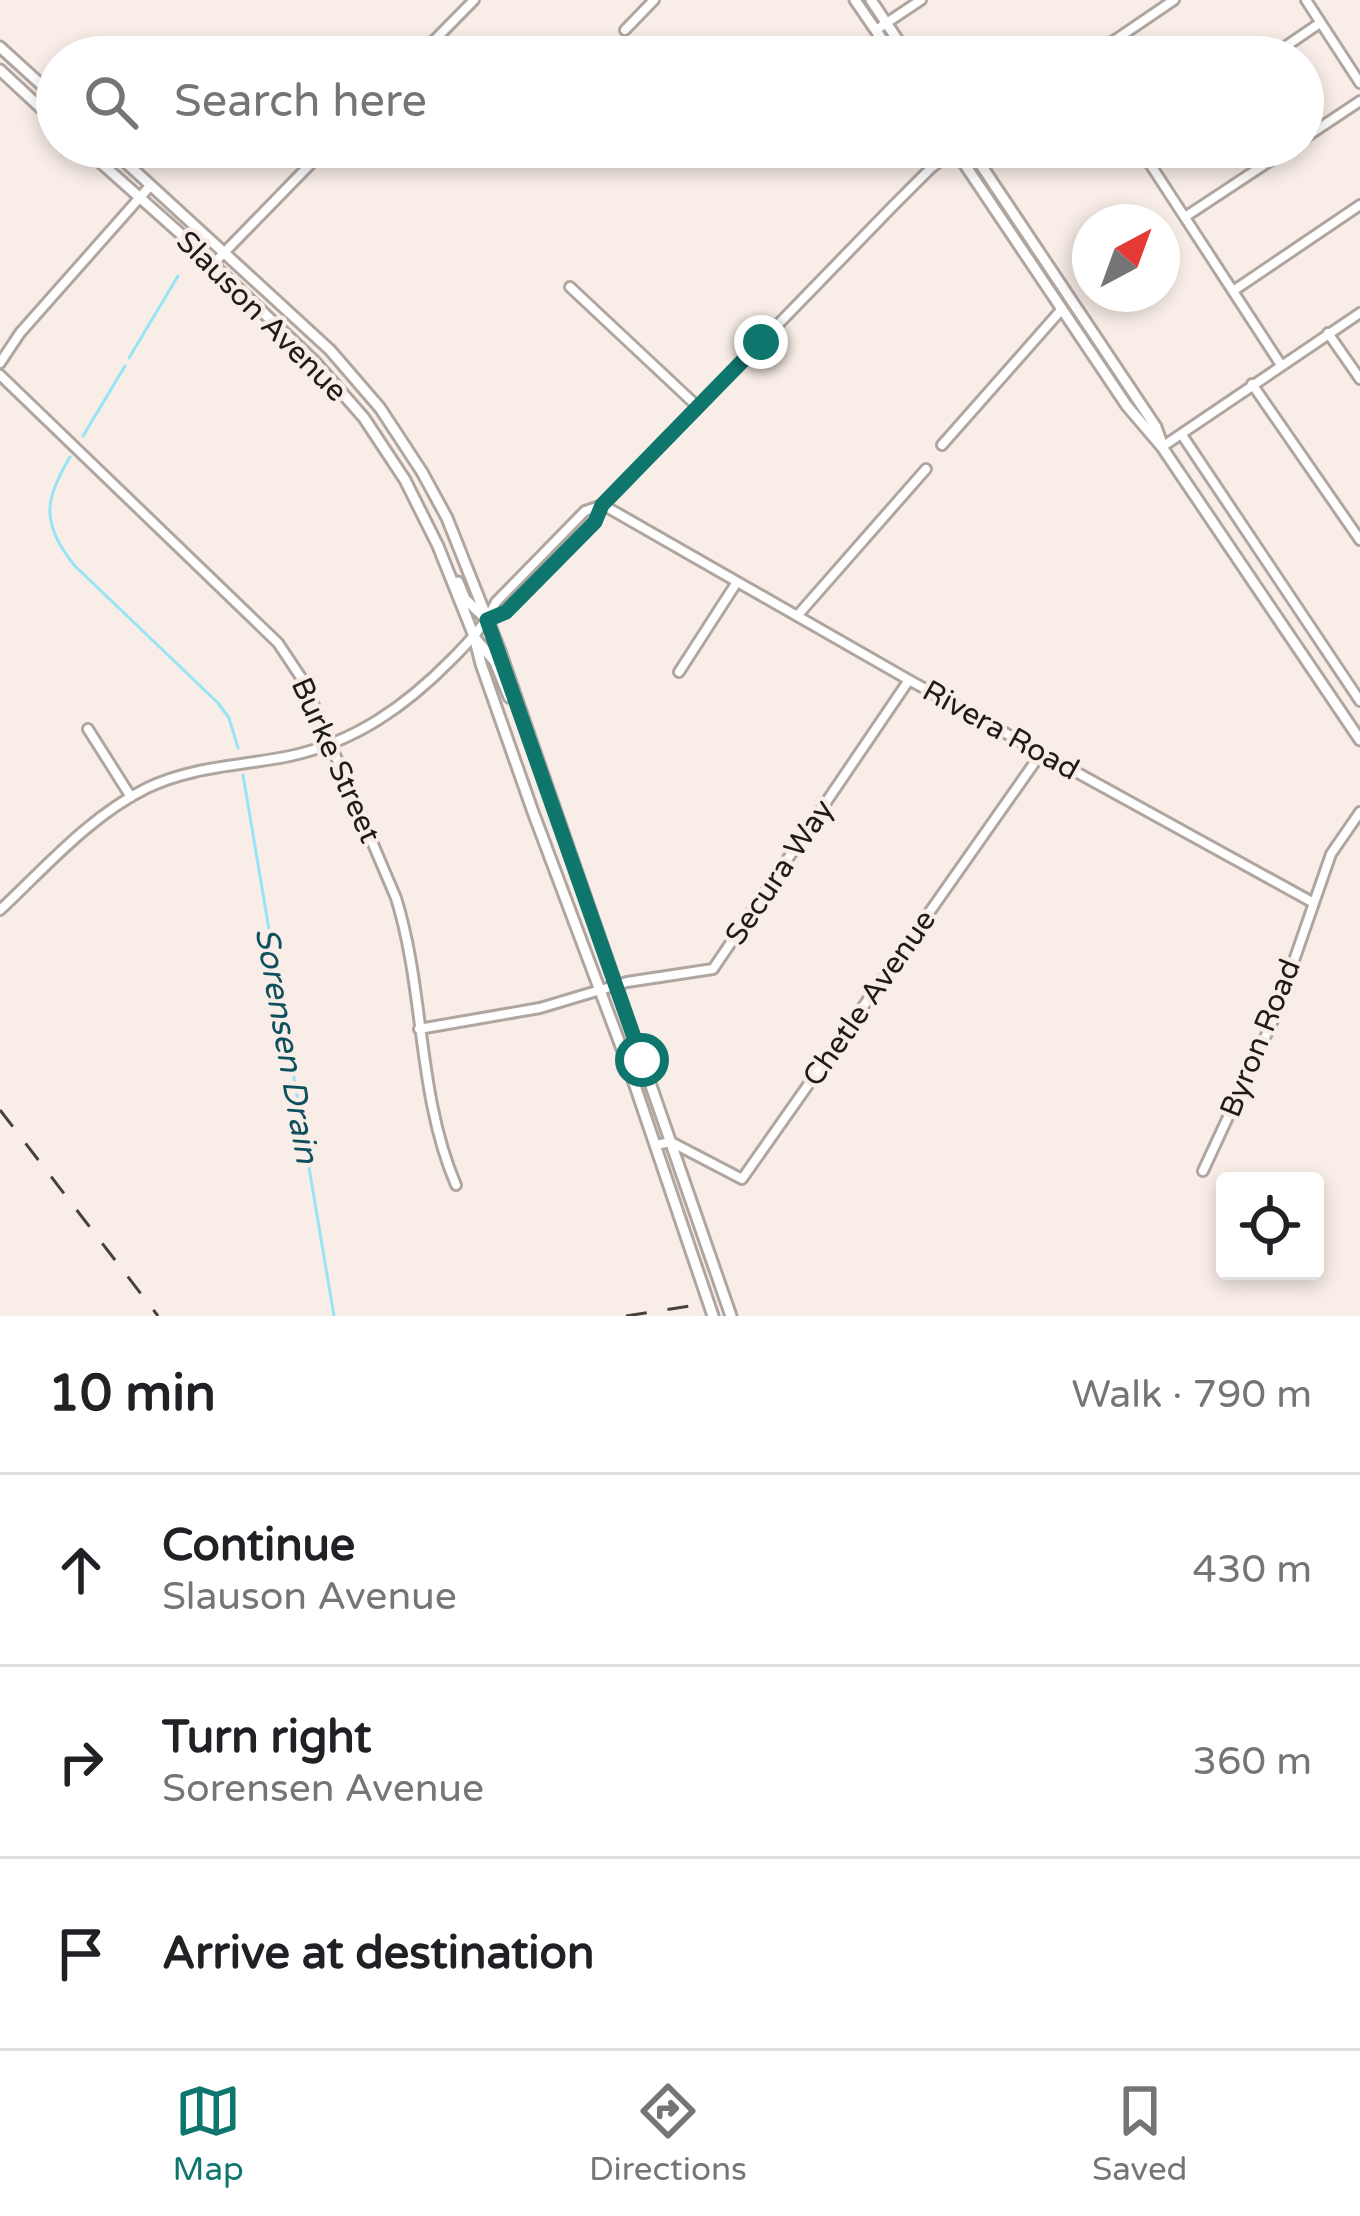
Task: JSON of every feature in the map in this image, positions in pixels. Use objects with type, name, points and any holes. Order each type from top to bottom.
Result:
[{"type":"main road","points":[[855,0],[889,36]]},
{"type":"main road","points":[[871,0],[885,36]]},
{"type":"main road","points":[[0,47],[36,80]]},
{"type":"main road","points":[[0,70],[36,103]]},
{"type":"main road","name":"Slauson Avenue","points":[[106,168],[315,362],[364,418],[405,480],[474,637],[712,1316]]},
{"type":"main road","name":"Slauson Avenue","points":[[132,168],[330,350],[380,408],[447,518],[731,1316]]},
{"type":"main road","points":[[968,168],[1360,740]]},
{"type":"main road","points":[[983,168],[1156,427],[1162,446]]},
{"type":"main road","points":[[433,535],[442,543],[465,598],[487,620]]},
{"type":"main road","points":[[474,637],[495,662],[519,710]]},
{"type":"street","points":[[439,36],[474,0]]},
{"type":"street","points":[[625,30],[654,0]]},
{"type":"street","points":[[881,27],[921,0]]},
{"type":"street","points":[[1121,36],[1174,0]]},
{"type":"street","points":[[1306,0],[1360,83]]},
{"type":"street","points":[[1301,36],[1320,23]]},
{"type":"street","points":[[1324,125],[1360,101]]},
{"type":"street","points":[[213,264],[307,168]]},
{"type":"street","points":[[487,620],[506,612],[595,522],[602,505],[933,168]]},
{"type":"street","points":[[1153,168],[1281,365]]},
{"type":"street","points":[[1185,218],[1260,168]]},
{"type":"street","points":[[0,363],[20,333],[150,185]]},
{"type":"street","points":[[1233,291],[1360,205]]},
{"type":"street","points":[[570,287],[698,407]]},
{"type":"street","points":[[942,446],[1062,309]]},
{"type":"street","points":[[1162,446],[1360,313]]},
{"type":"street","points":[[1328,333],[1360,379]]},
{"type":"street","name":"Burke Street","points":[[0,375],[278,643],[304,682],[403,921],[443,1157],[455,1185]]},
{"type":"street","points":[[1252,384],[1360,539]]},
{"type":"street","points":[[1182,435],[1360,701]]},
{"type":"street","points":[[797,616],[926,469]]},
{"type":"street","points":[[0,910],[96,820],[161,782],[332,745],[368,728],[405,703],[474,637],[496,602],[585,511],[602,505]]},
{"type":"street","name":"Rivera Road","points":[[602,505],[1312,902]]},
{"type":"street","points":[[679,672],[737,582]]},
{"type":"street","name":"Secura Way","points":[[419,1029],[540,1008],[614,984],[713,969],[909,680]]},
{"type":"street","points":[[88,729],[131,797]]},
{"type":"street","name":"Chetle Avenue","points":[[671,1142],[742,1179],[1042,752]]},
{"type":"street","points":[[1312,902],[1330,854],[1360,812]]},
{"type":"street","name":"Byron Road","points":[[1203,1171],[1274,1018],[1312,902]]},
{"type":"street","points":[[655,1145],[671,1142]]},
{"type":"waterway","name":"Sorensen Drain","points":[[129,358],[178,276]]},
{"type":"waterway","name":"Sorensen Drain","points":[[83,436],[125,366]]},
{"type":"waterway","name":"Sorensen Drain","points":[[70,457],[55,487],[50,512],[63,550],[218,703],[229,718],[238,748]]},
{"type":"waterway","name":"Sorensen Drain","points":[[243,775],[334,1316]]},
{"type":"railway","points":[[0,1110],[158,1316]]},
{"type":"railway","points":[[626,1316],[702,1304]]},
{"type":"route","points":[[642,1060],[487,620],[506,612],[595,522],[602,505],[761,342]]}]
